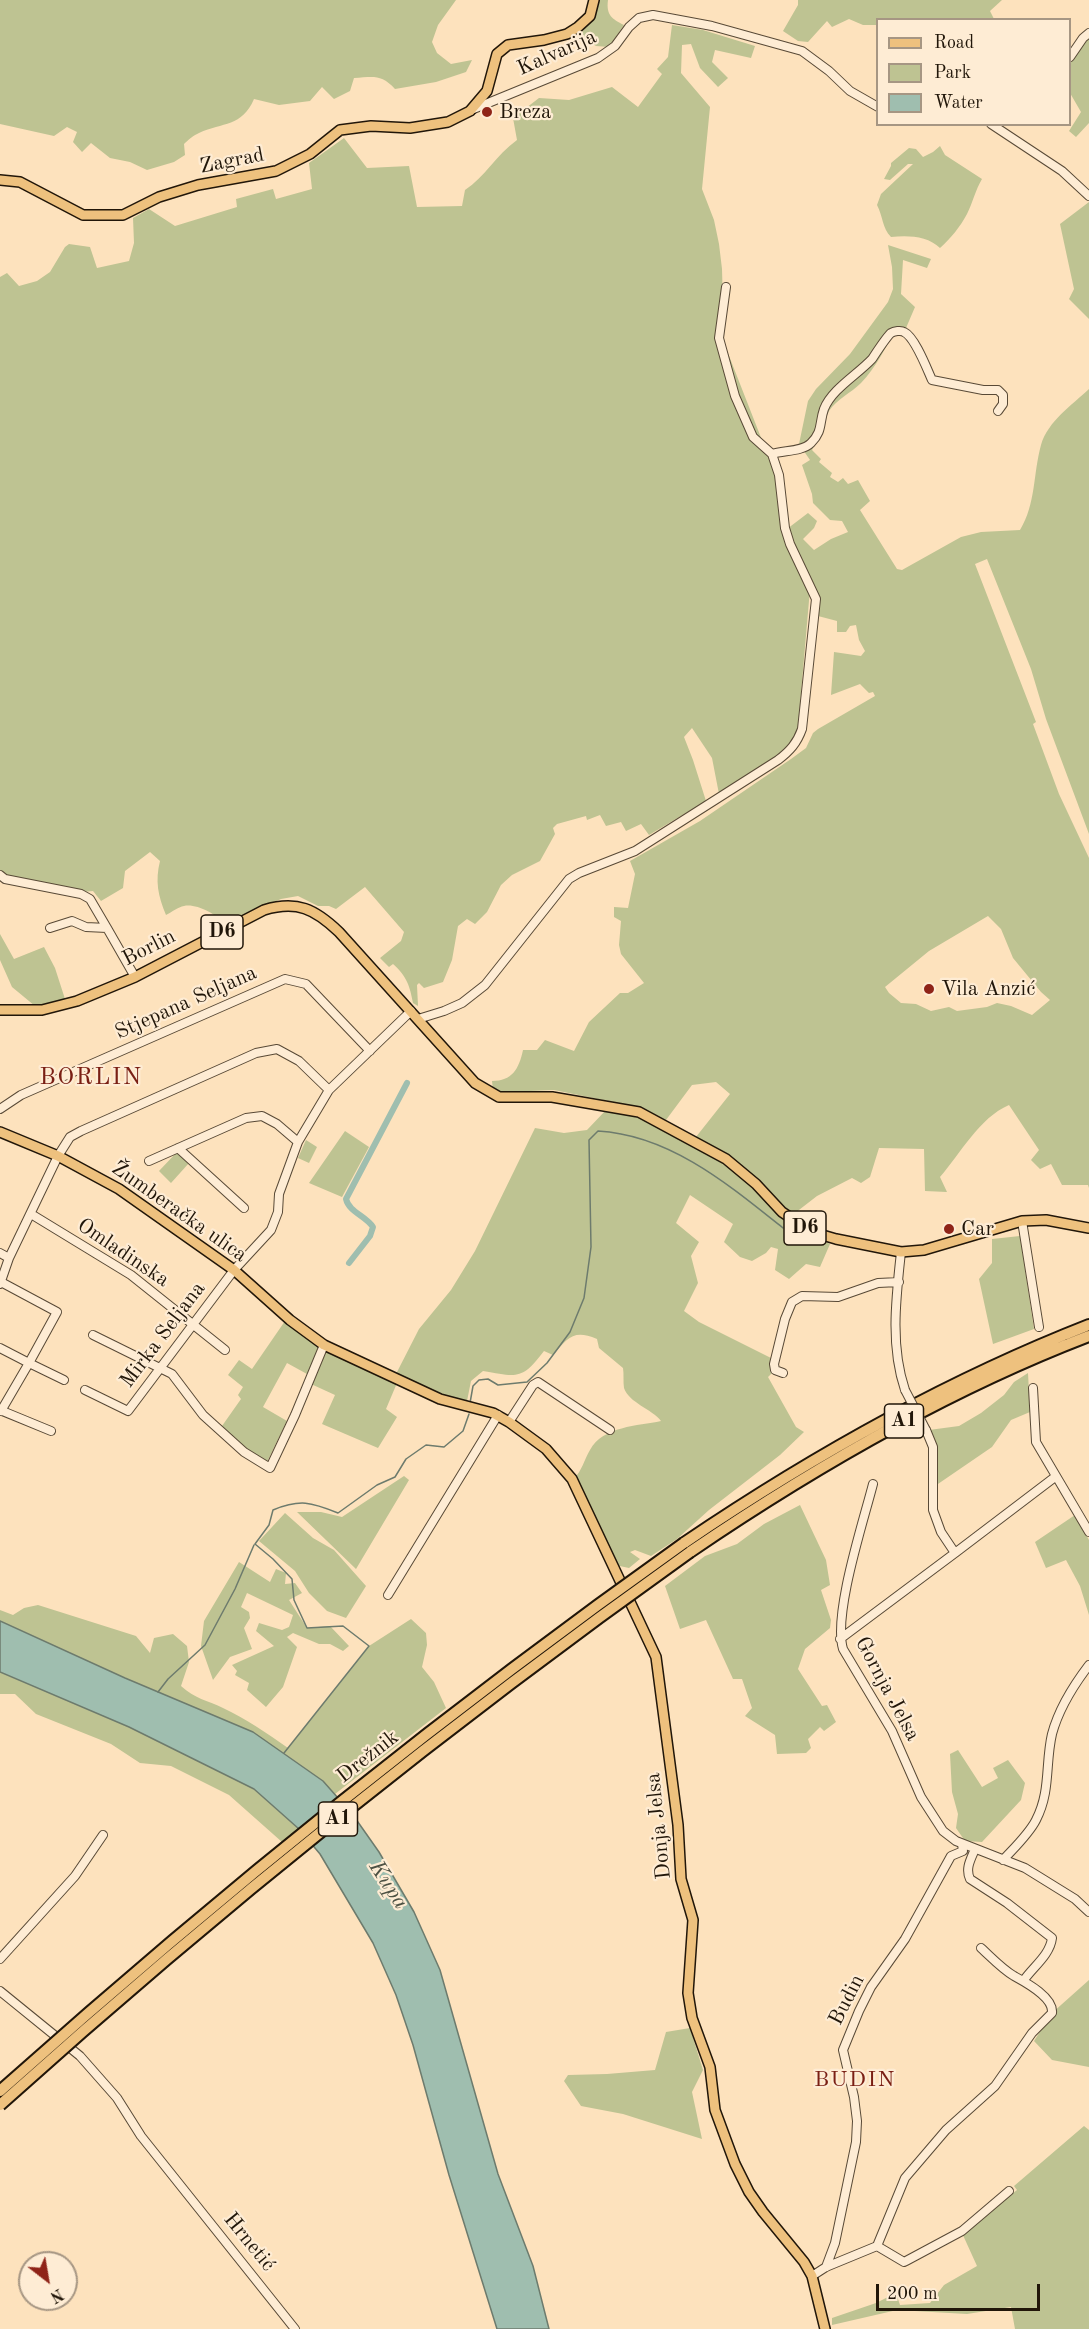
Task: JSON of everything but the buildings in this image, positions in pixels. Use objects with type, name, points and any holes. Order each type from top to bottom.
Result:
[{"type":"highway","name":"A1","points":[[687,1548],[779,1481],[894,1415],[1011,1358],[1089,1325]]},
{"type":"highway","name":"A1","points":[[687,1548],[874,1437],[996,1375],[1089,1336]]},
{"type":"highway","name":"Drežnik","points":[[0,2091],[142,1967],[296,1839],[512,1670],[687,1548]]},
{"type":"highway","name":"Drežnik","points":[[0,2105],[157,1968],[339,1817],[687,1548]]},
{"type":"main road","points":[[470,111],[487,91],[497,54],[508,45],[567,34],[590,16],[594,0]]},
{"type":"main road","name":"Zagrad","points":[[0,180],[20,182],[83,214],[123,215],[159,196],[198,185],[276,171],[310,154],[340,130],[371,126],[411,128],[448,122],[470,111]]},
{"type":"main road","name":"Borlin","points":[[0,1010],[42,1010],[77,1001],[135,976],[257,914],[277,906],[291,905],[309,910],[330,924],[411,1011]]},
{"type":"main road","name":"D6","points":[[411,1011],[475,1083],[500,1097],[552,1097],[639,1112],[726,1159],[756,1184],[782,1212],[812,1232],[901,1252],[924,1250],[1023,1221],[1046,1220],[1089,1228]]},
{"type":"main road","name":"Žumberačka ulica","points":[[0,1132],[58,1156],[119,1189],[234,1270],[290,1320],[324,1345],[440,1399],[498,1415]]},
{"type":"main road","name":"Donja Jelsa","points":[[498,1415],[546,1449],[572,1479],[656,1657],[678,1825],[681,1879],[693,1920],[688,1993],[692,2018],[710,2067],[715,2110],[735,2164],[763,2212],[804,2262],[812,2276],[825,2329]]},
{"type":"street","name":"Kalvarija","points":[[470,111],[597,58],[615,46],[639,18],[653,15],[712,26],[802,51],[829,71],[850,91],[876,106]]},
{"type":"street","points":[[1071,56],[1089,33]]},
{"type":"street","points":[[994,126],[1062,171],[1089,196]]},
{"type":"street","points":[[418,1019],[462,1003],[484,986],[569,879],[635,851],[778,760],[794,747],[799,738],[816,599],[790,544],[785,528],[779,475],[772,454],[753,436],[735,396],[719,338],[726,287]]},
{"type":"street","points":[[772,454],[810,445],[821,430],[824,409],[835,394],[866,364],[883,345],[890,333],[895,331],[904,332],[912,339],[932,380],[984,390],[998,390],[1003,395],[1004,404],[998,411]]},
{"type":"street","points":[[0,875],[5,879],[81,894],[90,899],[135,976]]},
{"type":"street","points":[[50,928],[72,921],[86,927],[107,928]]},
{"type":"street","name":"Stjepana Seljana","points":[[0,1109],[21,1095],[285,980],[306,984],[370,1051]]},
{"type":"street","name":"Mirka Seljana","points":[[85,1390],[128,1411],[234,1270],[271,1230],[278,1212],[279,1194],[298,1142],[329,1090],[411,1011]]},
{"type":"street","points":[[51,1431],[0,1411],[57,1312],[1,1283],[9,1258],[58,1156],[70,1137],[255,1053],[277,1049],[299,1061],[329,1090]]},
{"type":"street","points":[[149,1161],[246,1118],[262,1116],[277,1124],[298,1142]]},
{"type":"street","points":[[178,1148],[244,1208]]},
{"type":"street","name":"Omladinska","points":[[31,1214],[131,1275],[225,1350]]},
{"type":"street","points":[[1023,1221],[1039,1327]]},
{"type":"street","points":[[901,1252],[895,1351],[898,1369],[905,1390],[933,1447],[933,1510],[940,1532],[955,1553]]},
{"type":"street","points":[[0,1253],[9,1258]]},
{"type":"street","points":[[783,1373],[775,1370],[774,1365],[785,1318],[792,1302],[802,1296],[838,1298],[878,1283],[898,1282]]},
{"type":"street","points":[[93,1335],[172,1374],[203,1415],[244,1452],[270,1468],[324,1345]]},
{"type":"street","points":[[0,1348],[64,1380]]},
{"type":"street","points":[[509,1422],[533,1385],[538,1382],[610,1430]]},
{"type":"street","points":[[1033,1388],[1036,1442],[1055,1477],[1086,1520],[1089,1532]]},
{"type":"street","points":[[388,1595],[498,1415]]},
{"type":"street","points":[[840,1639],[1055,1477]]},
{"type":"street","name":"Gornja Jelsa","points":[[873,1484],[845,1594],[840,1639],[843,1649],[892,1731],[921,1797],[943,1831],[962,1844],[1025,1868],[1075,1899],[1089,1912]]},
{"type":"street","points":[[1004,1860],[1035,1822],[1047,1789],[1052,1736],[1059,1714],[1071,1689],[1089,1665]]},
{"type":"street","points":[[0,1959],[75,1876],[103,1835]]},
{"type":"street","name":"Budin","points":[[826,2267],[835,2243],[856,2142],[855,2105],[843,2050],[859,2011],[872,1988],[904,1939],[951,1856],[963,1851],[962,1844]]},
{"type":"street","points":[[975,1849],[967,1872],[970,1879],[1007,1903],[1052,1938],[1051,1945],[1043,1958],[1024,1980]]},
{"type":"street","points":[[812,2276],[826,2267],[877,2246],[905,2178],[946,2130],[995,2086],[1032,2033],[1052,2013],[1053,2009],[1049,2001],[981,1948]]},
{"type":"street","name":"Hrnetić","points":[[0,1991],[80,2056],[117,2098],[141,2136],[295,2329]]},
{"type":"street","points":[[877,2246],[904,2262],[962,2231],[1009,2191]]},
{"type":"green space","points":[[0,0],[456,0],[438,25],[432,42],[437,53],[451,64],[472,60],[466,72],[436,82],[395,89],[381,79],[354,78],[350,91],[334,99],[322,87],[310,101],[279,105],[254,99],[244,115],[238,119],[189,139],[184,144],[185,155],[174,162],[147,170],[130,162],[110,158],[91,143],[82,152],[73,142],[77,132],[67,127],[54,136],[0,124]]},
{"type":"green space","points":[[596,0],[608,0],[611,16],[624,25],[609,47],[596,46],[580,35],[593,15]]},
{"type":"green space","points":[[798,0],[1002,0],[990,11],[994,18],[876,18],[876,25],[863,25],[849,19],[832,27],[827,21],[808,42],[798,41],[783,31],[798,5]]},
{"type":"green space","points":[[672,25],[703,30],[755,46],[751,58],[715,50],[712,62],[728,78],[718,87],[700,68],[691,44],[682,45],[681,73],[710,107],[702,189],[714,220],[719,244],[724,343],[776,476],[783,532],[808,513],[817,521],[814,528],[803,539],[814,550],[848,532],[842,521],[830,520],[813,503],[802,465],[810,460],[799,444],[808,401],[816,389],[850,354],[888,302],[893,289],[888,245],[931,259],[927,268],[903,260],[901,294],[915,307],[906,328],[897,328],[866,377],[829,411],[812,450],[821,459],[819,462],[832,473],[830,477],[838,482],[843,478],[848,484],[858,480],[870,501],[860,510],[897,569],[902,570],[961,537],[981,532],[1020,530],[1029,510],[1038,456],[1044,436],[1061,414],[1089,389],[1089,834],[1046,719],[1031,669],[987,559],[975,564],[1036,722],[1033,724],[1059,794],[1089,858],[1089,1188],[1088,1185],[1062,1185],[1051,1164],[1040,1169],[1031,1160],[1039,1150],[1009,1105],[998,1111],[980,1127],[940,1177],[947,1192],[925,1191],[924,1149],[879,1148],[870,1177],[861,1183],[852,1178],[817,1196],[786,1220],[804,1232],[830,1244],[820,1267],[806,1264],[789,1279],[775,1270],[778,1249],[771,1247],[766,1253],[752,1261],[740,1257],[724,1242],[733,1224],[690,1195],[676,1223],[699,1242],[691,1256],[698,1283],[684,1311],[699,1322],[775,1360],[775,1370],[768,1377],[796,1427],[804,1432],[780,1455],[709,1510],[677,1539],[651,1556],[635,1550],[630,1552],[640,1559],[629,1568],[615,1565],[574,1478],[590,1450],[603,1436],[622,1428],[661,1421],[627,1393],[624,1388],[623,1368],[599,1348],[597,1339],[576,1335],[567,1340],[553,1355],[544,1351],[530,1367],[518,1374],[483,1371],[471,1381],[467,1401],[438,1394],[396,1374],[419,1329],[451,1290],[475,1251],[535,1128],[564,1133],[587,1130],[606,1110],[651,1121],[692,1142],[730,1094],[716,1082],[692,1085],[666,1120],[613,1102],[554,1090],[507,1092],[493,1090],[492,1081],[505,1079],[514,1073],[523,1050],[537,1050],[545,1040],[574,1051],[589,1022],[620,993],[628,993],[644,983],[621,954],[619,945],[621,921],[614,917],[614,907],[628,908],[635,874],[630,861],[700,821],[806,748],[813,733],[818,729],[875,696],[873,692],[869,693],[860,684],[831,695],[834,652],[861,656],[865,651],[859,640],[856,625],[850,626],[846,632],[837,632],[837,621],[818,616],[810,589],[798,728],[784,749],[764,766],[719,794],[712,758],[692,728],[684,737],[706,801],[649,835],[641,824],[626,831],[621,822],[606,826],[600,815],[587,820],[586,816],[557,824],[553,828],[555,834],[540,861],[512,875],[501,885],[487,912],[475,924],[467,919],[458,926],[452,960],[443,982],[424,988],[419,983],[417,985],[418,1006],[413,1003],[402,973],[393,964],[389,967],[380,958],[401,941],[404,932],[365,887],[336,909],[329,906],[318,906],[298,896],[281,899],[223,923],[211,913],[194,906],[182,907],[166,915],[158,888],[160,861],[150,852],[125,871],[123,888],[101,901],[93,891],[82,892],[6,877],[0,873],[0,277],[7,273],[19,286],[37,281],[50,272],[69,244],[90,247],[97,268],[129,261],[134,243],[133,218],[149,209],[175,226],[237,207],[236,199],[273,189],[276,199],[312,189],[309,163],[344,138],[367,168],[409,166],[417,207],[462,206],[465,190],[517,140],[513,118],[539,98],[569,100],[612,87],[638,107],[662,74],[657,69],[668,57]],"holes":[[[988,916],[1001,929],[1013,958],[1050,1000],[1032,1015],[997,1003],[987,1007],[957,1011],[949,1007],[931,1011],[916,1004],[901,1003],[885,987],[929,951]]]},
{"type":"green space","points":[[1089,36],[1089,123],[1076,137],[1069,131],[1081,112],[1071,95],[1071,61]]},
{"type":"green space","points":[[940,146],[945,155],[982,179],[967,214],[940,248],[930,241],[917,237],[891,237],[877,205],[881,194],[913,164],[908,164],[890,180],[884,179],[891,163],[909,148],[916,149],[923,157]]},
{"type":"green space","points":[[1089,202],[1089,319],[1069,299],[1074,289],[1060,224]]},
{"type":"green space","points":[[0,934],[14,959],[44,947],[55,968],[65,999],[35,1006],[12,987],[0,960]]},
{"type":"green space","points":[[345,1131],[369,1147],[342,1197],[309,1183]]},
{"type":"green space","points":[[306,1140],[317,1147],[309,1163],[298,1158]]},
{"type":"green space","points":[[177,1152],[189,1163],[171,1183],[159,1171]]},
{"type":"green space","points":[[1020,1236],[1034,1329],[993,1344],[979,1279],[992,1263],[992,1239]]},
{"type":"green space","points":[[285,1321],[317,1344],[318,1350],[307,1374],[287,1363],[263,1407],[287,1421],[267,1462],[248,1451],[222,1426],[241,1399],[238,1395],[243,1387],[228,1375],[239,1360],[252,1369]]},
{"type":"green space","points":[[324,1351],[397,1383],[386,1409],[397,1417],[378,1448],[322,1424],[335,1395],[311,1384]]},
{"type":"green space","points":[[1028,1373],[1030,1412],[1011,1420],[992,1447],[935,1486],[929,1430],[959,1426],[981,1413],[1004,1395],[1014,1382]]},
{"type":"green space","points":[[404,1476],[409,1480],[356,1569],[297,1512],[321,1512],[342,1517]]},
{"type":"green space","points":[[800,1505],[826,1560],[830,1585],[821,1590],[831,1620],[830,1628],[805,1649],[798,1669],[822,1706],[827,1705],[836,1722],[824,1731],[820,1727],[808,1739],[811,1748],[806,1753],[777,1754],[775,1735],[745,1716],[752,1708],[742,1679],[733,1679],[706,1620],[680,1629],[665,1586],[705,1556],[737,1544],[764,1524]]},
{"type":"green space","points":[[285,1513],[313,1538],[334,1550],[366,1586],[346,1618],[327,1611],[309,1593],[295,1571],[259,1541]]},
{"type":"green space","points":[[1075,1515],[1089,1540],[1089,1615],[1080,1586],[1066,1560],[1046,1568],[1035,1542]]},
{"type":"green space","points":[[239,1562],[270,1582],[276,1569],[286,1573],[285,1584],[295,1583],[302,1593],[289,1600],[307,1628],[330,1626],[349,1646],[343,1651],[330,1644],[319,1644],[293,1633],[287,1637],[297,1647],[283,1687],[266,1707],[247,1690],[249,1683],[235,1675],[237,1671],[232,1665],[274,1646],[256,1631],[259,1623],[282,1630],[289,1627],[293,1615],[247,1593],[241,1607],[249,1612],[250,1618],[244,1628],[252,1649],[230,1657],[213,1680],[201,1646],[204,1621]]},
{"type":"green space","points":[[38,1605],[136,1636],[150,1653],[154,1638],[173,1634],[187,1646],[189,1662],[181,1686],[196,1697],[248,1722],[288,1748],[369,1646],[411,1619],[426,1633],[427,1645],[422,1667],[434,1682],[446,1708],[335,1794],[339,1800],[125,1678],[0,1621],[0,1610],[13,1615],[24,1608]]},
{"type":"green space","points":[[0,1672],[129,1727],[254,1789],[299,1829],[282,1842],[229,1795],[171,1766],[140,1763],[111,1744],[36,1714],[15,1694],[0,1694]]},
{"type":"green space","points":[[958,1750],[982,1787],[998,1778],[993,1768],[1008,1760],[1025,1783],[1021,1800],[982,1842],[965,1841],[956,1828],[958,1814],[952,1792],[950,1754]]},
{"type":"green space","points":[[1089,1980],[1089,2067],[1052,2060],[1034,2041],[1052,2013]]},
{"type":"green space","points":[[690,2028],[703,2070],[692,2092],[702,2139],[623,2114],[581,2106],[564,2081],[568,2075],[655,2070],[666,2032]]},
{"type":"green space","points":[[1084,2126],[1089,2130],[1089,2329],[1015,2329],[1011,2307],[967,2314],[897,2310],[832,2325],[832,2318],[876,2303],[896,2293],[900,2305],[930,2303],[944,2285],[977,2266],[962,2233],[1017,2190],[1014,2186]]},
{"type":"water","name":"Kupa","points":[[0,1621],[125,1678],[253,1732],[323,1781],[353,1815],[379,1852],[414,1912],[440,1970],[498,2174],[533,2266],[549,2329],[497,2329],[396,1995],[373,1943],[320,1854],[299,1829],[254,1789],[129,1727],[0,1672]]},
{"type":"waterway","points":[[349,1263],[370,1236],[373,1227],[350,1207],[346,1199],[407,1083]]},
{"type":"waterway","points":[[470,1403],[473,1386],[479,1380],[488,1379],[498,1385],[527,1382],[547,1363],[570,1332],[584,1298],[591,1247],[589,1140],[598,1131],[650,1142],[674,1152],[720,1179],[783,1228]]},
{"type":"waterway","points":[[284,1753],[369,1646],[343,1626],[307,1628],[294,1600],[292,1579],[255,1544],[269,1525],[273,1510],[291,1504],[306,1503],[338,1513],[377,1485],[395,1477],[406,1459],[426,1445],[444,1447],[463,1431],[469,1414]]},
{"type":"waterway","points":[[158,1692],[168,1679],[205,1645],[235,1589],[254,1545]]},
{"type":"place","name":"Breza","points":[[487,112]]},
{"type":"place","name":"Vila Anzić","points":[[929,989]]},
{"type":"place","name":"Car","points":[[949,1229]]},
{"type":"district","name":"BORLIN","points":[[91,1078]]},
{"type":"district","name":"BUDIN","points":[[855,2080]]}]
